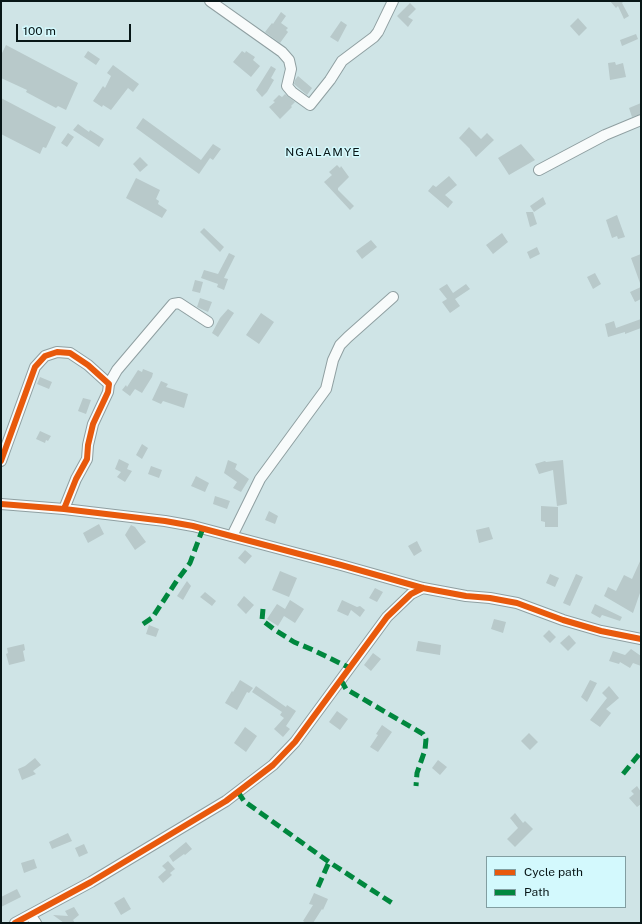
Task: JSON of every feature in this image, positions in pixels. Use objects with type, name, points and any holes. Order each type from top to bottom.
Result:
[{"type":"street","points":[[210,1],[282,52],[289,60],[292,69],[288,86],[292,92],[310,105],[330,80],[342,61],[370,40],[378,32],[393,1]]},
{"type":"street","points":[[539,170],[605,135],[641,120]]},
{"type":"street","points":[[232,536],[260,479],[326,389],[333,360],[340,345],[348,336],[392,298]]},
{"type":"street","points":[[64,509],[76,479],[87,459],[88,446],[93,424],[108,392],[109,384],[118,370],[173,304],[179,304],[208,322]]},
{"type":"street","points":[[1,461],[35,366],[45,356],[57,352],[70,353],[88,365],[109,384]]},
{"type":"street","points":[[1,504],[165,520],[232,536],[423,588],[517,603],[571,623],[641,640]]},
{"type":"street","points":[[15,923],[33,919],[91,882],[226,801],[273,765],[295,742],[387,617],[411,594],[423,588]]},
{"type":"building","points":[[610,1],[624,1],[622,3],[629,16],[624,19],[618,6],[616,8]]},
{"type":"building","points":[[410,3],[416,9],[408,17],[413,20],[408,27],[397,16]]},
{"type":"building","points":[[281,12],[286,16],[281,23],[288,28],[286,30],[288,32],[280,43],[265,32],[272,23],[273,24]]},
{"type":"building","points":[[578,18],[587,28],[579,36],[570,26]]},
{"type":"building","points":[[341,21],[347,25],[338,42],[330,37]]},
{"type":"building","points":[[636,34],[638,39],[622,46],[620,40]]},
{"type":"building","points":[[6,45],[78,83],[66,110],[58,106],[56,108],[26,92],[27,90],[1,78],[1,55]]},
{"type":"building","points":[[88,51],[100,59],[96,65],[84,57]]},
{"type":"building","points":[[242,51],[245,53],[246,51],[255,57],[253,60],[260,66],[251,77],[233,62]]},
{"type":"building","points":[[615,62],[616,65],[623,63],[626,77],[610,80],[608,63]]},
{"type":"building","points":[[113,65],[139,84],[133,92],[128,88],[111,110],[103,105],[102,107],[93,101],[103,86],[105,88],[111,76],[107,73]]},
{"type":"building","points":[[271,66],[276,69],[271,78],[274,80],[267,92],[262,97],[256,90]]},
{"type":"building","points":[[298,76],[312,88],[307,95],[294,84]]},
{"type":"building","points":[[285,94],[295,102],[280,119],[269,107],[275,102],[273,101],[279,95],[282,97]]},
{"type":"building","points":[[1,98],[56,127],[46,148],[43,147],[40,154],[1,134]]},
{"type":"building","points":[[641,103],[641,114],[632,117],[629,108]]},
{"type":"building","points":[[143,118],[201,160],[213,144],[221,149],[213,160],[210,158],[199,174],[136,128]]},
{"type":"building","points":[[78,124],[89,132],[90,130],[104,139],[99,147],[73,130]]},
{"type":"building","points":[[469,127],[481,139],[487,133],[494,140],[476,157],[459,138]]},
{"type":"building","points":[[68,133],[74,137],[67,147],[61,143]]},
{"type":"building","points":[[521,144],[535,160],[509,175],[498,158]]},
{"type":"building","points":[[140,157],[148,165],[140,172],[133,164]]},
{"type":"building","points":[[337,165],[340,168],[341,166],[349,177],[338,188],[338,190],[354,206],[350,210],[324,182],[332,175],[329,172]]},
{"type":"building","points":[[449,176],[457,185],[445,195],[453,202],[448,208],[428,191],[433,185],[436,187]]},
{"type":"building","points":[[136,178],[160,190],[156,199],[159,201],[158,204],[167,210],[162,218],[126,198]]},
{"type":"building","points":[[543,197],[546,204],[534,212],[530,206]]},
{"type":"building","points":[[526,212],[533,212],[537,224],[530,227]]},
{"type":"building","points":[[617,215],[625,237],[618,239],[617,236],[612,238],[606,220]]},
{"type":"building","points":[[204,228],[224,247],[220,252],[200,232]]},
{"type":"building","points":[[502,233],[508,242],[493,254],[486,245]]},
{"type":"building","points":[[371,240],[377,247],[362,259],[356,251]]},
{"type":"building","points":[[537,247],[540,254],[530,259],[527,252]]},
{"type":"building","points":[[229,253],[235,256],[224,278],[228,279],[224,290],[217,287],[218,284],[201,278],[204,270],[218,274]]},
{"type":"building","points":[[641,254],[641,283],[640,283],[631,258]]},
{"type":"building","points":[[595,273],[601,284],[593,289],[587,277]]},
{"type":"building","points":[[195,280],[203,282],[200,293],[192,291]]},
{"type":"building","points":[[447,284],[453,293],[466,284],[470,289],[455,299],[460,306],[450,313],[442,302],[447,299],[439,289]]},
{"type":"building","points":[[641,287],[641,299],[635,302],[630,292]]},
{"type":"building","points":[[200,298],[212,302],[208,312],[197,307]]},
{"type":"building","points":[[228,309],[234,313],[218,337],[212,333],[220,318]]},
{"type":"building","points":[[261,313],[274,322],[259,344],[246,335]]},
{"type":"building","points":[[641,319],[641,328],[625,334],[625,332],[608,337],[605,324],[614,321],[616,328]]},
{"type":"building","points":[[143,369],[153,373],[152,377],[142,393],[135,389],[130,396],[122,390],[126,385],[127,387],[138,370],[142,372]]},
{"type":"building","points":[[40,377],[52,382],[49,389],[37,384]]},
{"type":"building","points":[[161,381],[168,384],[166,387],[188,394],[184,408],[163,401],[161,404],[152,400]]},
{"type":"building","points":[[83,398],[91,400],[86,414],[78,411]]},
{"type":"building","points":[[40,431],[51,436],[45,443],[36,439]]},
{"type":"building","points":[[142,444],[148,448],[142,459],[136,455]]},
{"type":"building","points":[[119,459],[129,464],[127,469],[132,471],[125,482],[117,477],[121,472],[115,469]]},
{"type":"building","points":[[228,460],[237,464],[235,469],[249,479],[241,492],[233,488],[237,482],[224,473]]},
{"type":"building","points":[[563,460],[567,504],[557,506],[553,470],[539,474],[535,464],[545,461]]},
{"type":"building","points":[[151,466],[162,470],[159,478],[148,474]]},
{"type":"building","points":[[196,476],[209,483],[205,492],[191,486]]},
{"type":"building","points":[[215,496],[230,501],[227,509],[213,504]]},
{"type":"building","points":[[541,506],[558,507],[558,527],[545,527],[545,522],[541,521]]},
{"type":"building","points":[[269,511],[278,516],[275,524],[265,520]]},
{"type":"building","points":[[99,524],[104,534],[88,543],[83,533]]},
{"type":"building","points":[[131,525],[135,527],[146,542],[135,550],[125,535]]},
{"type":"building","points":[[489,527],[493,539],[479,543],[476,530]]},
{"type":"building","points":[[417,541],[422,551],[414,556],[408,546]]},
{"type":"building","points":[[245,550],[252,556],[245,564],[238,558]]},
{"type":"building","points":[[641,559],[641,590],[633,613],[604,596],[608,587],[616,591],[624,575],[632,579]]},
{"type":"building","points":[[280,571],[297,578],[289,597],[272,590]]},
{"type":"building","points":[[550,574],[559,578],[555,587],[546,583]]},
{"type":"building","points":[[576,574],[583,577],[570,606],[563,603]]},
{"type":"building","points":[[187,581],[191,586],[183,600],[177,596]]},
{"type":"building","points":[[375,588],[383,592],[377,602],[369,598]]},
{"type":"building","points":[[205,592],[216,601],[212,606],[200,597]]},
{"type":"building","points":[[244,596],[254,605],[246,614],[237,605]]},
{"type":"building","points":[[290,600],[304,609],[295,623],[284,616],[278,626],[267,619],[277,604],[285,609]]},
{"type":"building","points":[[342,600],[357,607],[360,606],[365,610],[360,617],[351,610],[348,616],[337,611]]},
{"type":"building","points":[[595,604],[622,617],[620,621],[602,615],[600,618],[591,613]]},
{"type":"building","points":[[494,619],[506,622],[503,633],[491,629]]},
{"type":"building","points":[[149,625],[159,629],[156,637],[146,634]]},
{"type":"building","points":[[549,630],[556,637],[550,643],[543,636]]},
{"type":"building","points":[[569,635],[576,643],[568,651],[560,643]]},
{"type":"building","points":[[418,641],[441,645],[440,655],[416,651]]},
{"type":"building","points":[[24,644],[25,650],[23,651],[25,661],[9,665],[6,654],[8,653],[7,648]]},
{"type":"building","points":[[631,649],[641,656],[641,666],[633,663],[630,668],[620,662],[619,664],[609,661],[613,651],[625,655]]},
{"type":"building","points":[[373,653],[381,659],[371,671],[364,665]]},
{"type":"building","points":[[240,680],[253,688],[249,693],[247,692],[237,710],[225,703]]},
{"type":"building","points":[[590,680],[597,683],[587,702],[581,697]]},
{"type":"building","points":[[256,686],[286,707],[287,705],[296,711],[286,726],[290,729],[283,737],[274,729],[284,718],[280,715],[282,712],[252,692]]},
{"type":"building","points":[[609,686],[619,698],[606,709],[611,713],[600,727],[590,720],[607,698],[602,693]]},
{"type":"building","points":[[337,711],[348,719],[340,730],[329,722]]},
{"type":"building","points":[[382,725],[392,732],[378,752],[370,747],[378,735],[376,734]]},
{"type":"building","points":[[245,727],[257,736],[246,752],[234,743]]},
{"type":"building","points":[[529,733],[538,742],[530,750],[521,741]]},
{"type":"building","points":[[35,758],[41,765],[33,771],[36,774],[22,780],[18,769],[25,766]]},
{"type":"building","points":[[438,760],[447,767],[440,775],[432,768]]},
{"type":"building","points":[[637,786],[641,792],[641,804],[637,807],[629,798],[634,794],[631,791]]},
{"type":"building","points":[[515,813],[523,823],[525,821],[533,829],[515,847],[507,839],[518,828],[510,818]]},
{"type":"building","points":[[68,833],[72,841],[52,849],[49,842]]},
{"type":"building","points":[[186,842],[192,849],[173,862],[169,856]]},
{"type":"building","points":[[84,844],[88,853],[79,857],[75,848]]},
{"type":"building","points":[[34,859],[37,868],[24,873],[21,863]]},
{"type":"building","points":[[168,861],[175,869],[170,873],[172,875],[163,883],[158,877],[166,870],[162,866]]},
{"type":"building","points":[[17,889],[21,897],[1,907],[1,897]]},
{"type":"building","points":[[314,893],[328,899],[323,910],[322,909],[313,923],[306,923],[303,921],[313,905],[309,904]]},
{"type":"building","points":[[124,897],[131,909],[121,915],[114,903]]},
{"type":"building","points":[[74,907],[79,915],[73,920],[75,923],[64,923],[53,915],[68,916],[65,911]]},
{"type":"marked path","points":[[143,624],[152,618],[190,563],[203,528]]},
{"type":"marked path","points":[[263,609],[262,620],[275,630],[294,642],[350,668]]},
{"type":"marked path","points":[[341,680],[346,689],[423,734],[426,739],[425,750],[417,773],[416,786]]},
{"type":"marked path","points":[[623,774],[641,752]]},
{"type":"marked path","points":[[238,792],[244,801],[329,862],[395,905]]},
{"type":"marked path","points":[[318,887],[329,862]]},
{"type":"cycle path","points":[[1,461],[35,367],[45,356],[57,352],[70,353],[88,365],[109,384],[108,392],[93,424],[88,445],[87,459],[76,479],[64,509]]},
{"type":"cycle path","points":[[1,504],[64,509],[165,521],[193,526],[423,588],[517,603],[563,620],[601,631],[641,639]]},
{"type":"cycle path","points":[[15,923],[91,882],[226,801],[273,765],[295,742],[387,617],[411,594],[423,588]]},
{"type":"district","name":"NGALAMYE","points":[[323,152]]}]
